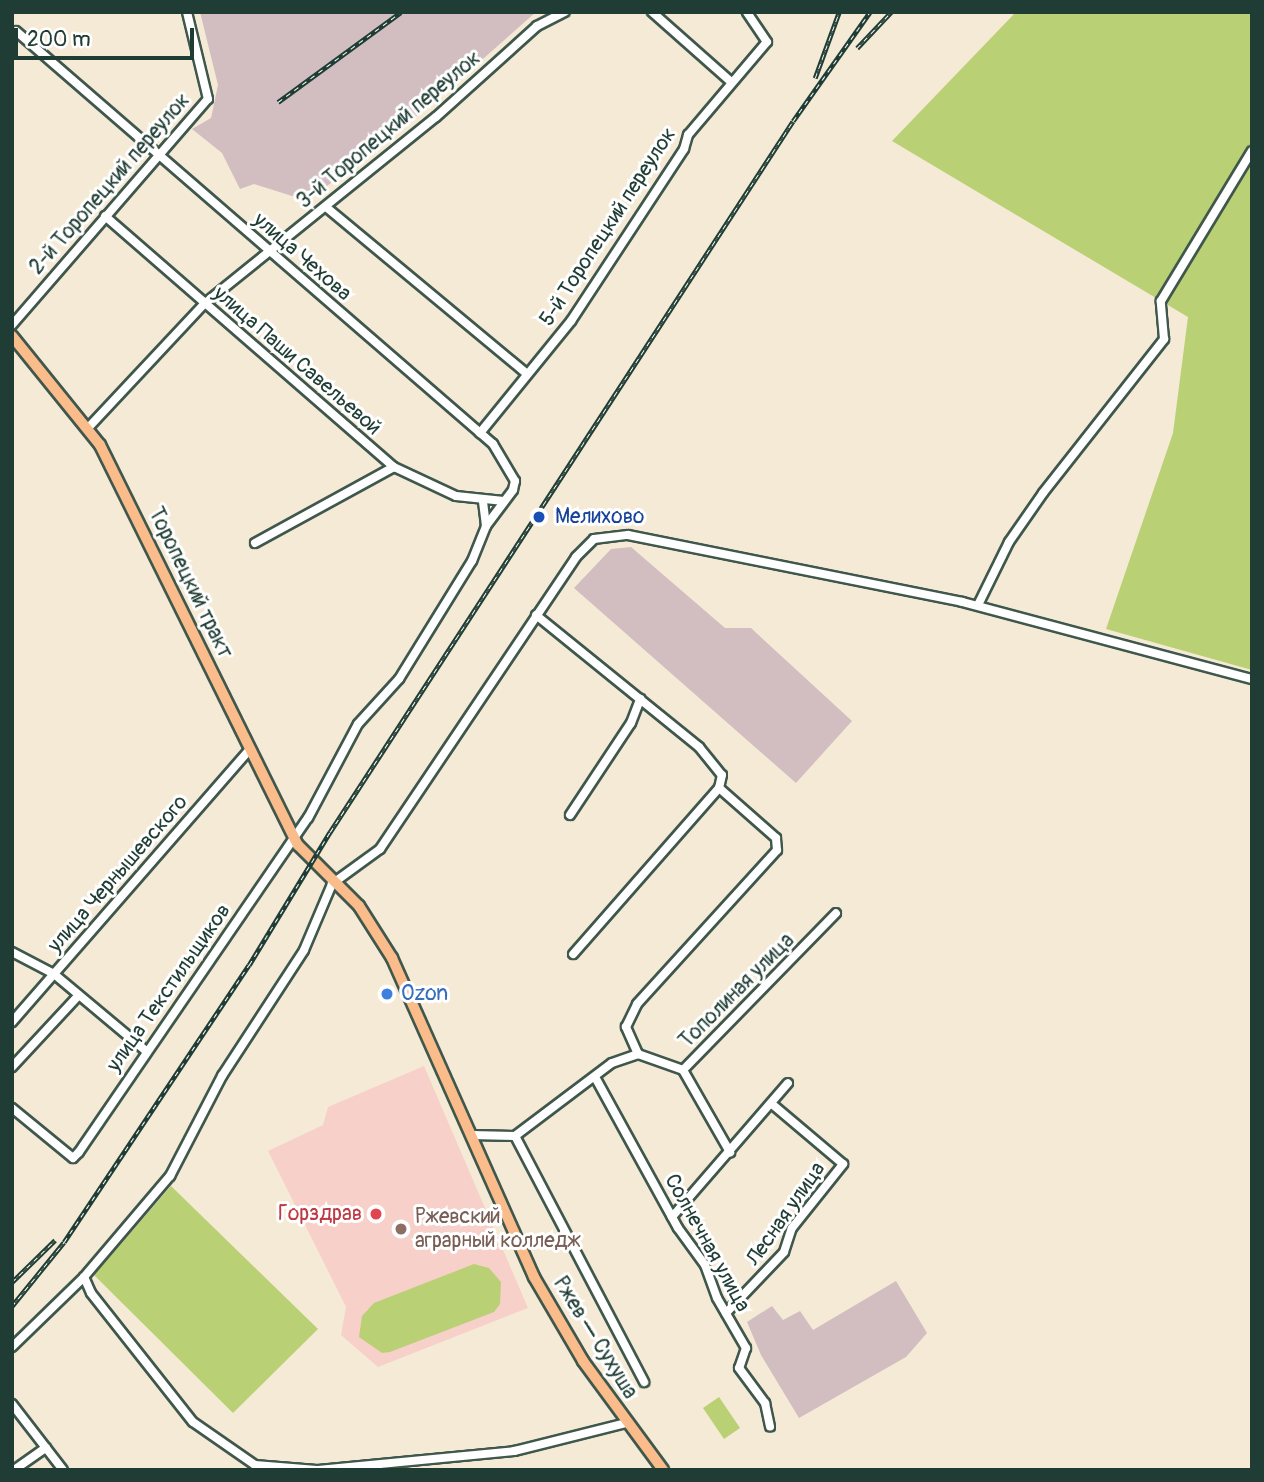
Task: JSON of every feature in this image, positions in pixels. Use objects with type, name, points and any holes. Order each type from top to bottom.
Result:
[{"type":"main road","name":"Торопецкий тракт","points":[[12,336],[89,428],[294,838],[312,860],[336,881]]},
{"type":"main road","points":[[336,881],[359,905],[392,958],[471,1135]]},
{"type":"main road","name":"Ржев — Сухуша","points":[[471,1135],[534,1277],[626,1423],[663,1470]]},
{"type":"street","name":"2-й Торопецкий переулок","points":[[12,325],[157,153],[208,99],[187,12]]},
{"type":"street","name":"3-й Торопецкий переулок","points":[[89,428],[204,304],[270,254],[537,26],[565,12]]},
{"type":"street","points":[[652,12],[730,81]]},
{"type":"street","name":"5-й Торопецкий переулок","points":[[480,433],[526,373],[571,321],[684,149],[688,135],[715,107],[730,81],[767,42],[766,34],[747,12]]},
{"type":"street","name":"улица Чехова","points":[[16,31],[270,254],[480,433],[513,475],[513,490],[486,526]]},
{"type":"street","points":[[978,605],[1009,542],[1043,493],[1164,339],[1161,301],[1252,151]]},
{"type":"street","points":[[326,207],[526,373]]},
{"type":"street","name":"улица Паши Савельевой","points":[[105,216],[394,467],[456,496],[483,501],[504,501]]},
{"type":"street","points":[[256,543],[394,467]]},
{"type":"street","points":[[294,838],[358,724],[399,679],[472,561],[486,526],[483,501]]},
{"type":"street","points":[[12,1347],[84,1277],[170,1176],[222,1076],[303,950],[336,881],[380,849],[536,615],[582,549],[594,539],[612,535],[978,605],[1252,679]]},
{"type":"street","points":[[536,615],[714,761],[722,775],[719,788],[573,954]]},
{"type":"street","points":[[570,815],[631,723],[640,699]]},
{"type":"street","name":"улица Чернышевского","points":[[12,1022],[250,749]]},
{"type":"street","points":[[471,1135],[515,1136],[611,1063],[638,1054],[626,1027],[637,1004],[776,850],[776,838],[719,788]]},
{"type":"street","name":"улица Текстильщиков","points":[[12,1108],[73,1158],[145,1050],[294,838]]},
{"type":"street","name":"Тополиная улица","points":[[638,1054],[682,1070],[836,913]]},
{"type":"street","points":[[12,952],[54,974],[145,1050]]},
{"type":"street","points":[[12,1067],[79,995]]},
{"type":"street","points":[[682,1070],[730,1152]]},
{"type":"street","name":"Солнечная улица","points":[[595,1077],[672,1217],[705,1265],[746,1348],[739,1368],[765,1403],[770,1426]]},
{"type":"street","points":[[672,1217],[788,1083]]},
{"type":"street","name":"Лесная улица","points":[[726,1312],[784,1252],[792,1228],[843,1164],[772,1104]]},
{"type":"street","points":[[515,1136],[534,1165],[644,1382]]},
{"type":"street","points":[[84,1277],[91,1293],[193,1422],[255,1465],[318,1470],[513,1451],[626,1423]]},
{"type":"street","points":[[12,1404],[63,1470]]},
{"type":"street","points":[[13,1470],[46,1448]]},
{"type":"shaded area","points":[[200,12],[536,12],[440,97],[308,201],[254,184],[240,189],[222,153],[192,129],[211,118],[218,85]]},
{"type":"shaded area","points":[[631,547],[725,628],[751,628],[852,721],[796,783],[574,588],[611,549]]},
{"type":"shaded area","name":"Ржевский аграрный колледж","points":[[424,1066],[528,1308],[378,1367],[341,1335],[346,1307],[268,1151],[323,1125],[328,1107]]},
{"type":"shaded area","points":[[896,1281],[927,1333],[906,1357],[799,1418],[761,1355],[747,1322],[772,1306],[783,1320],[800,1311],[813,1330]]},
{"type":"green space","points":[[1016,12],[1252,12],[1252,670],[1106,629],[1173,433],[1188,317],[892,141]]},
{"type":"green space","points":[[171,1186],[318,1329],[233,1413],[94,1275]]},
{"type":"green space","points":[[474,1264],[489,1268],[501,1282],[500,1304],[494,1312],[390,1352],[382,1353],[359,1337],[362,1316],[374,1303]]},
{"type":"green space","points":[[719,1397],[740,1428],[724,1439],[703,1408]]},
{"type":"railway","points":[[278,102],[401,12]]},
{"type":"railway","points":[[815,78],[839,12]]},
{"type":"railway","points":[[12,1306],[64,1242],[249,965],[330,832],[793,121],[870,12]]},
{"type":"railway","points":[[857,48],[891,12]]},
{"type":"railway","points":[[12,1282],[55,1240]]},
{"type":"place","name":"Мелихово","points":[[539,517]]},
{"type":"place","name":"Ozon","points":[[387,994]]},
{"type":"place","name":"Горздрав","points":[[376,1214]]},
{"type":"place","name":"Ржевский аграрный колледж","points":[[401,1229]]}]
